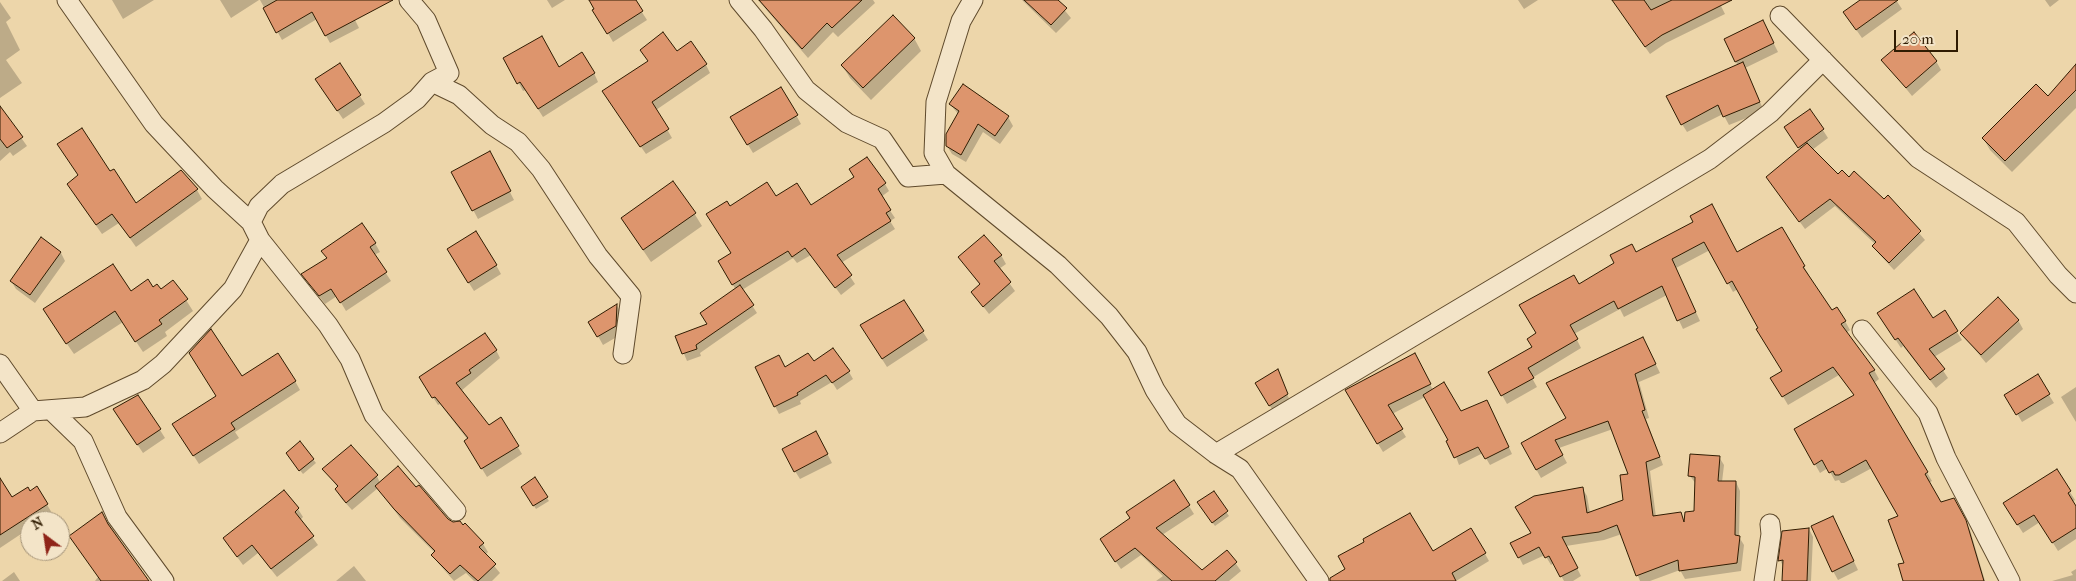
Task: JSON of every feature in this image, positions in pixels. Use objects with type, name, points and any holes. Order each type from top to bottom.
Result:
[{"type":"street","points":[[67,0],[154,124],[215,189],[251,222],[260,240],[328,325],[350,359],[374,415],[456,511]]},
{"type":"street","points":[[251,222],[259,206],[282,184],[384,123],[417,99],[432,82],[449,73],[426,20],[409,0]]},
{"type":"street","points":[[739,0],[806,90],[846,123],[882,139],[908,177]]},
{"type":"street","points":[[973,0],[961,21],[936,102],[934,152],[946,174],[1058,265],[1109,316],[1137,352],[1155,390],[1177,424],[1216,454],[1240,469],[1319,581]]},
{"type":"street","points":[[1780,16],[1918,158],[2016,222],[2058,275],[2076,293]]},
{"type":"street","points":[[1216,454],[1710,159],[1770,113],[1824,60]]},
{"type":"street","points":[[432,82],[459,95],[492,124],[518,142],[540,169],[598,256],[631,296],[623,354]]},
{"type":"street","points":[[908,177],[934,152]]},
{"type":"street","points":[[908,177],[946,174]]},
{"type":"street","points":[[0,433],[33,412],[85,407],[143,380],[163,364],[233,289],[260,240]]},
{"type":"street","points":[[1862,330],[1928,413],[1946,458],[2010,581]]},
{"type":"street","points":[[0,364],[33,412]]},
{"type":"street","points":[[83,441],[85,407]]},
{"type":"street","points":[[51,410],[83,441],[117,517],[164,581]]},
{"type":"street","points":[[1764,581],[1771,534],[1770,524]]},
{"type":"building","points":[[277,0],[393,0],[325,36],[312,12],[276,33],[263,8]]},
{"type":"building","points":[[589,0],[636,0],[643,11],[607,34],[592,10],[594,9]]},
{"type":"building","points":[[759,0],[862,0],[832,28],[827,23],[802,49]]},
{"type":"building","points":[[1024,0],[1058,0],[1067,8],[1051,25]]},
{"type":"building","points":[[1612,0],[1644,0],[1651,10],[1672,0],[1732,0],[1662,35],[1645,47]]},
{"type":"building","points":[[1860,0],[1898,0],[1856,30],[1843,12]]},
{"type":"building","points":[[893,15],[915,38],[863,88],[841,65]]},
{"type":"building","points":[[1763,20],[1774,43],[1735,62],[1724,39]]},
{"type":"building","points":[[663,32],[677,51],[691,41],[707,64],[652,102],[669,129],[640,147],[602,91],[648,61],[640,50]]},
{"type":"building","points":[[1914,32],[1937,61],[1906,88],[1881,60]]},
{"type":"building","points":[[542,36],[559,67],[582,52],[595,73],[538,109],[520,82],[517,84],[503,58]]},
{"type":"building","points":[[1743,62],[1760,102],[1723,117],[1718,105],[1681,125],[1666,96]]},
{"type":"building","points":[[340,63],[361,95],[337,111],[315,79]]},
{"type":"building","points":[[2076,64],[2076,90],[2005,161],[1982,138],[2036,84],[2048,96]]},
{"type":"building","points":[[963,84],[1009,116],[995,136],[978,124],[961,155],[946,146],[946,134],[959,111],[949,104]]},
{"type":"building","points":[[781,87],[798,115],[747,145],[730,117]]},
{"type":"building","points":[[0,106],[23,137],[7,148],[0,139]]},
{"type":"building","points":[[1810,109],[1824,129],[1798,148],[1784,127]]},
{"type":"building","points":[[82,128],[110,171],[114,169],[136,203],[181,170],[198,189],[130,238],[112,214],[96,225],[67,184],[78,175],[57,144]]},
{"type":"building","points":[[1807,143],[1838,174],[1842,170],[1849,177],[1854,171],[1884,199],[1888,195],[1921,231],[1889,263],[1872,246],[1876,242],[1830,199],[1799,222],[1766,177]]},
{"type":"building","points":[[490,151],[511,191],[472,211],[451,172]]},
{"type":"building","points":[[867,157],[886,183],[878,189],[891,210],[886,213],[891,221],[837,255],[852,275],[835,288],[805,248],[792,257],[788,251],[732,285],[718,261],[731,253],[706,214],[727,201],[730,206],[767,182],[776,196],[797,183],[811,205],[854,177],[849,169]]},
{"type":"building","points":[[673,181],[696,213],[643,250],[621,218]]},
{"type":"building","points":[[1712,204],[1737,252],[1782,227],[1805,266],[1803,267],[1832,310],[1837,307],[1846,321],[1841,324],[1875,370],[1869,373],[1928,472],[1925,474],[1941,502],[1954,498],[1966,520],[1984,581],[1903,581],[1898,564],[1904,563],[1888,520],[1898,516],[1866,460],[1839,475],[1835,475],[1833,471],[1829,473],[1822,460],[1814,465],[1794,429],[1854,395],[1833,367],[1782,397],[1770,378],[1782,371],[1756,329],[1758,328],[1732,281],[1727,284],[1704,242],[1672,259],[1696,312],[1677,321],[1662,286],[1618,309],[1614,301],[1570,325],[1578,339],[1528,368],[1534,378],[1501,396],[1488,372],[1532,347],[1527,339],[1536,333],[1519,305],[1574,275],[1579,284],[1614,263],[1610,255],[1632,244],[1636,252],[1693,222],[1690,216]]},
{"type":"building","points":[[362,223],[376,243],[370,247],[387,272],[340,303],[331,289],[319,296],[301,274],[327,258],[321,251]]},
{"type":"building","points":[[476,231],[497,265],[468,283],[447,249]]},
{"type":"building","points":[[984,235],[1002,255],[994,261],[1011,282],[983,307],[971,292],[980,284],[958,257]]},
{"type":"building","points":[[41,237],[61,252],[30,295],[10,281]]},
{"type":"building","points":[[113,264],[131,291],[148,279],[153,287],[157,284],[161,289],[173,280],[188,299],[159,320],[162,324],[135,342],[115,311],[66,344],[43,309]]},
{"type":"building","points":[[740,285],[754,305],[696,345],[697,349],[682,354],[675,336],[707,324],[700,313]]},
{"type":"building","points":[[1914,289],[1933,318],[1945,310],[1958,331],[1929,349],[1945,369],[1930,380],[1898,338],[1895,340],[1877,313]]},
{"type":"building","points":[[1998,297],[2019,320],[1981,355],[1960,333]]},
{"type":"building","points":[[904,300],[924,331],[882,359],[860,325]]},
{"type":"building","points":[[617,304],[616,326],[597,337],[588,322]]},
{"type":"building","points":[[211,329],[242,376],[278,353],[296,381],[231,423],[235,429],[193,456],[172,424],[216,396],[189,353]]},
{"type":"building","points":[[485,333],[497,350],[469,370],[471,373],[456,383],[489,425],[501,417],[519,446],[481,469],[464,441],[468,438],[435,397],[432,398],[419,377]]},
{"type":"building","points":[[1643,337],[1656,364],[1635,374],[1645,410],[1642,411],[1660,457],[1646,462],[1653,516],[1681,512],[1684,522],[1685,512],[1694,511],[1695,477],[1688,476],[1690,454],[1720,456],[1718,481],[1736,481],[1735,535],[1740,536],[1737,563],[1679,571],[1678,560],[1636,576],[1617,525],[1599,532],[1562,537],[1578,568],[1560,577],[1549,556],[1545,558],[1539,547],[1518,558],[1510,543],[1531,533],[1515,507],[1534,496],[1583,487],[1587,513],[1623,500],[1620,475],[1628,474],[1608,421],[1555,440],[1563,455],[1536,470],[1521,443],[1566,418],[1546,383]]},
{"type":"building","points":[[833,348],[850,371],[832,383],[826,375],[797,393],[798,395],[774,407],[755,367],[779,355],[785,367],[808,353],[814,361]]},
{"type":"building","points":[[1415,353],[1431,384],[1388,405],[1403,429],[1377,444],[1345,390]]},
{"type":"building","points":[[1278,369],[1288,394],[1269,406],[1255,383]]},
{"type":"building","points":[[2038,374],[2050,394],[2016,415],[2004,395]]},
{"type":"building","points":[[1444,382],[1461,411],[1487,400],[1509,447],[1485,459],[1478,447],[1454,458],[1446,441],[1448,440],[1423,395]]},
{"type":"building","points":[[138,395],[161,429],[137,445],[113,409]]},
{"type":"building","points":[[816,431],[828,454],[794,472],[782,449]]},
{"type":"building","points":[[300,441],[314,459],[299,471],[286,453]]},
{"type":"building","points":[[351,445],[378,475],[346,503],[335,489],[338,486],[322,469]]},
{"type":"building","points":[[398,466],[416,487],[419,485],[448,519],[453,522],[460,521],[463,525],[465,523],[484,543],[479,547],[496,564],[478,581],[460,565],[450,574],[431,555],[435,551],[394,509],[375,486]]},
{"type":"building","points":[[2057,469],[2071,491],[2068,493],[2076,506],[2076,528],[2052,543],[2034,515],[2017,525],[2003,503]]},
{"type":"building","points":[[535,477],[548,497],[533,506],[521,487]]},
{"type":"building","points":[[0,478],[12,497],[28,487],[30,491],[37,486],[48,504],[37,511],[20,511],[20,522],[0,535]]},
{"type":"building","points":[[1174,480],[1190,505],[1156,528],[1202,570],[1227,550],[1237,562],[1215,581],[1172,581],[1135,548],[1115,562],[1100,539],[1130,518],[1126,512]]},
{"type":"building","points":[[284,490],[299,508],[295,512],[314,536],[271,569],[252,545],[237,557],[223,538]]},
{"type":"building","points":[[1214,491],[1228,511],[1212,523],[1197,502]]},
{"type":"building","points":[[102,512],[108,524],[149,581],[101,581],[70,535]]},
{"type":"building","points":[[1410,513],[1433,551],[1471,528],[1486,553],[1452,573],[1456,581],[1330,581],[1330,578],[1345,569],[1338,556],[1364,542],[1363,539]]},
{"type":"building","points":[[1833,516],[1854,561],[1832,572],[1811,526]]},
{"type":"building","points":[[1809,528],[1807,581],[1782,581],[1783,560],[1778,561],[1782,531]]}]
